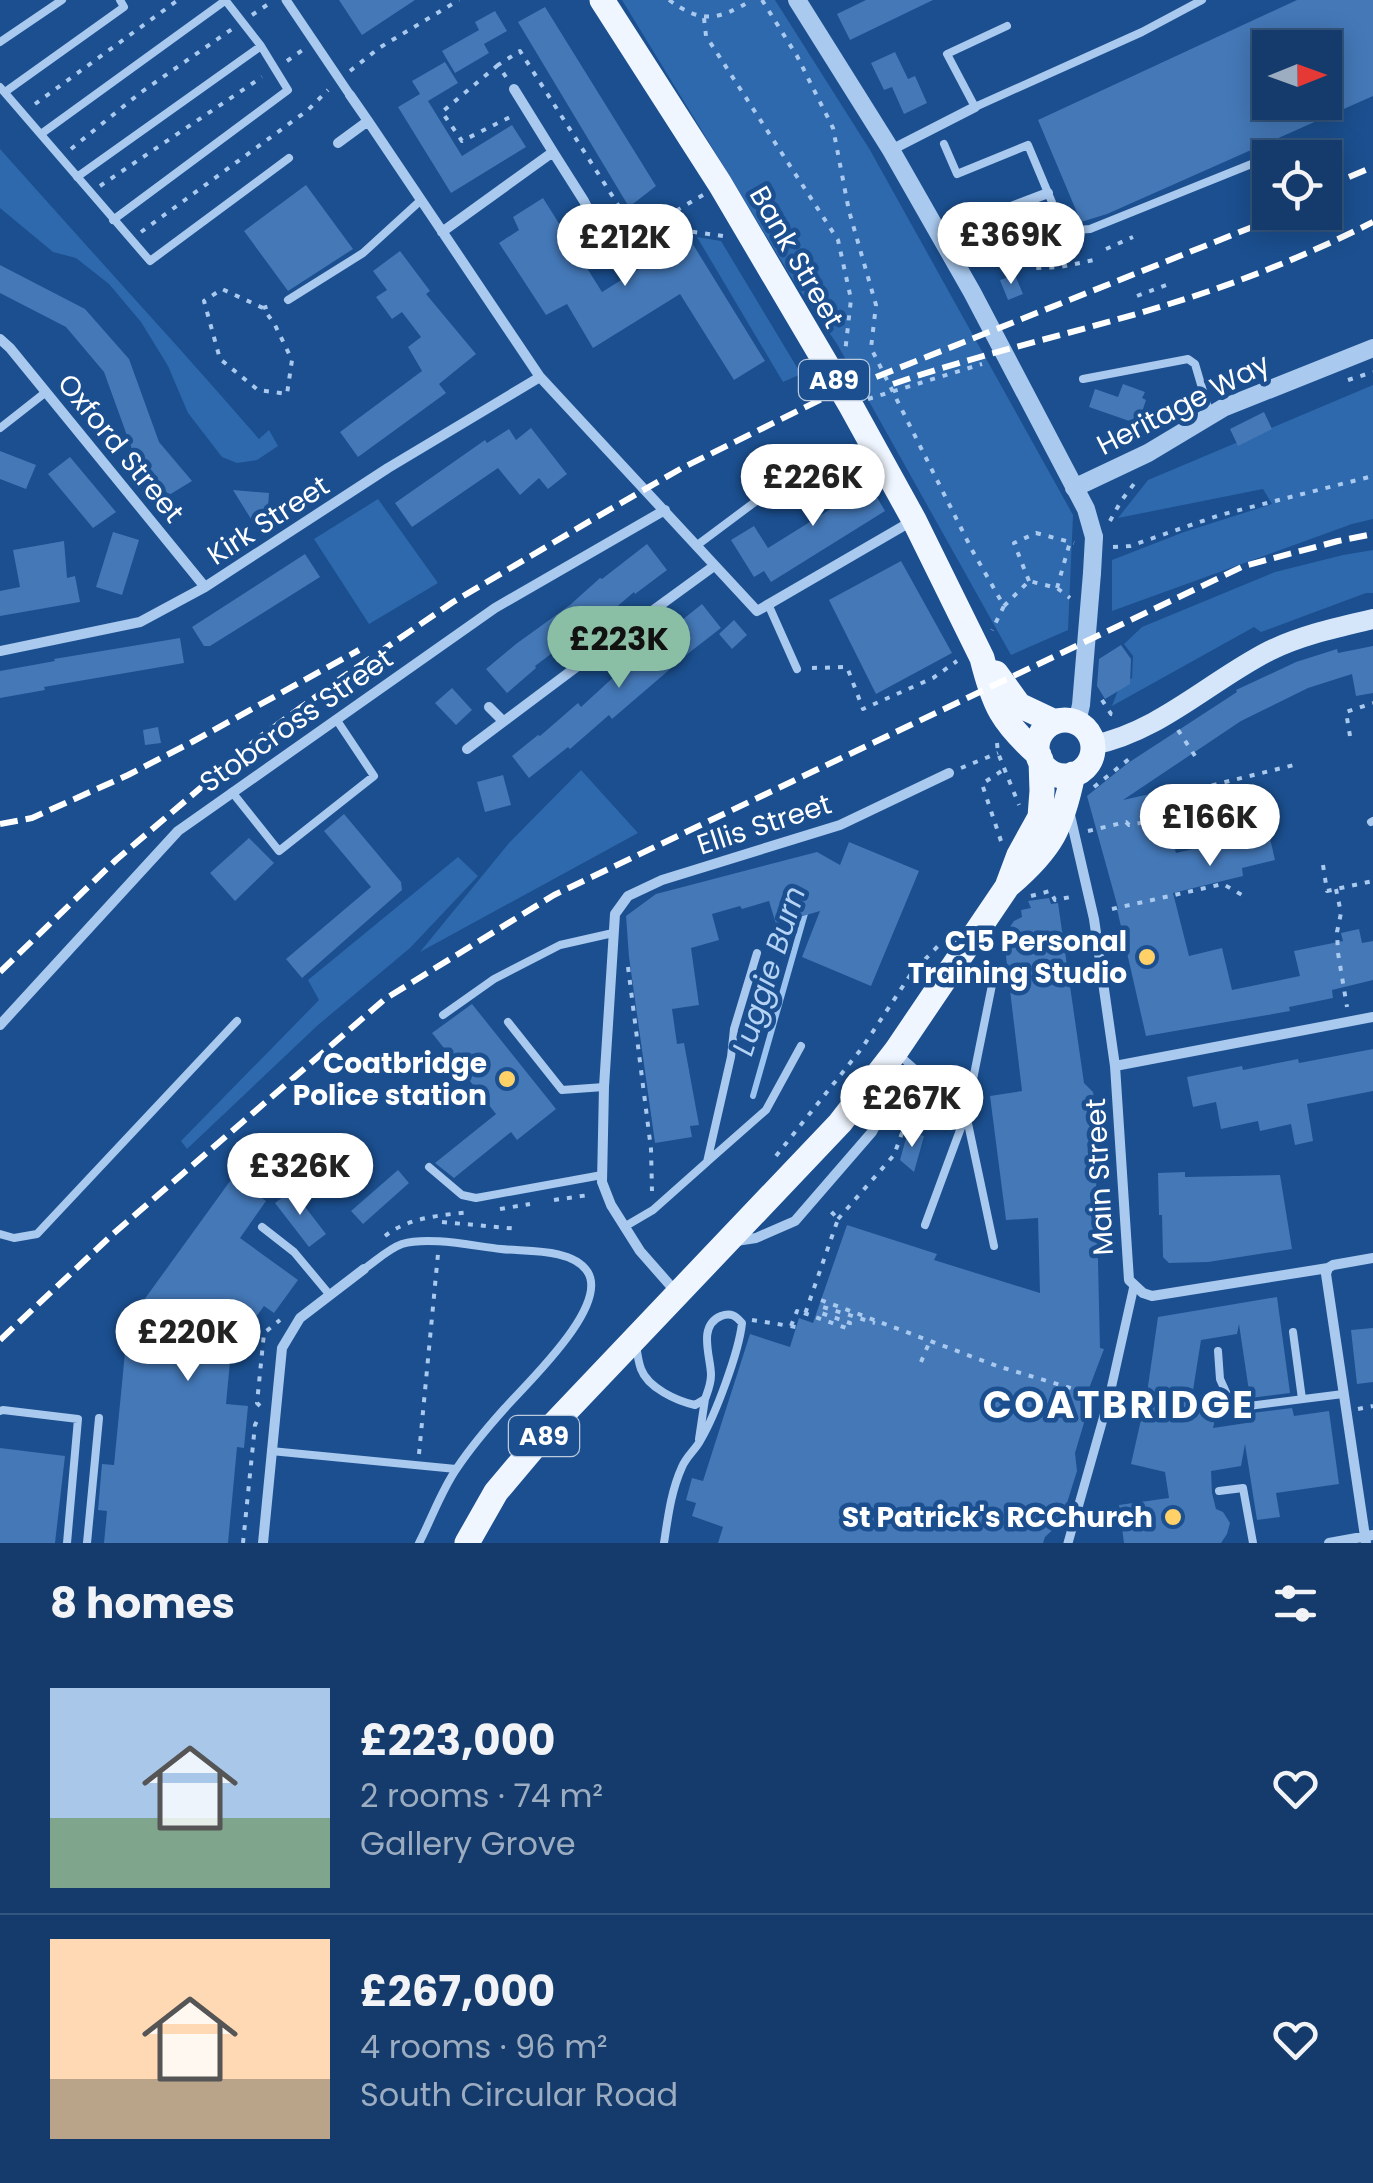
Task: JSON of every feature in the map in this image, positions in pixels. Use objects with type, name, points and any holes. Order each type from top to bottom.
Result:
[{"type":"main road","name":"Bank Street","points":[[602,0],[720,184],[851,406],[914,520],[970,660],[988,683],[1003,718],[1040,758]]},
{"type":"main road","points":[[1093,746],[1175,717],[1270,650],[1373,619]]},
{"type":"main road","name":"Bank Street","points":[[970,660],[999,676],[1019,706],[1066,722]]},
{"type":"main road","name":"A89","points":[[467,1543],[496,1492],[550,1428],[840,1123],[892,1056],[1007,886],[1018,855],[1040,817],[1039,738],[1045,728],[1066,722],[1088,731],[1093,746],[1076,810],[1034,863],[1007,886]]},
{"type":"main road","name":"A89","points":[[1040,758],[1051,772],[1084,781]]},
{"type":"street","points":[[286,0],[540,377],[757,611],[914,520]]},
{"type":"street","points":[[799,1],[972,292],[1086,509],[1095,542],[1081,705],[1066,722]]},
{"type":"street","points":[[514,90],[584,201],[606,244]]},
{"type":"street","points":[[891,150],[975,107]]},
{"type":"street","points":[[338,143],[368,121]]},
{"type":"street","points":[[442,232],[552,152]]},
{"type":"street","points":[[943,244],[972,222],[1048,194]]},
{"type":"street","name":"Oxford Street","points":[[0,338],[206,587]]},
{"type":"street","name":"Heritage Way","points":[[1074,488],[1148,453],[1210,415],[1373,348]]},
{"type":"street","name":"Kirk Street","points":[[0,651],[140,622],[206,587],[388,468],[540,377]]},
{"type":"street","name":"Stobcross Street","points":[[0,1025],[178,830],[496,608],[665,510]]},
{"type":"street","points":[[468,749],[714,566]]},
{"type":"street","points":[[490,707],[503,721]]},
{"type":"street","name":"Ellis Street","points":[[613,933],[621,903],[642,888],[840,825],[949,773]]},
{"type":"street","name":"Main Street","points":[[1068,1543],[1109,1398],[1134,1286],[1127,1270],[1115,1066],[1076,810]]},
{"type":"street","points":[[613,933],[604,1087],[604,1192],[640,1251],[678,1294]]},
{"type":"street","points":[[1115,1066],[1373,1016]]},
{"type":"street","points":[[729,1242],[756,1238],[795,1220],[872,1132],[883,1111],[892,1056]]},
{"type":"street","points":[[1134,1286],[1152,1296],[1166,1295],[1373,1258]]},
{"type":"street","points":[[1328,1268],[1343,1394],[1368,1538],[1329,1543]]},
{"type":"street","points":[[263,1543],[282,1348],[300,1318],[364,1269]]},
{"type":"lane","points":[[0,42],[62,0]]},
{"type":"lane","points":[[133,0],[122,3],[3,90],[130,240],[150,260],[289,158]]},
{"type":"lane","points":[[41,134],[226,0],[288,90],[113,220]]},
{"type":"lane","points":[[1008,26],[947,54],[975,107],[1142,32],[1202,0]]},
{"type":"lane","points":[[77,177],[261,46]]},
{"type":"lane","points":[[944,144],[957,174],[1028,145],[1064,231],[1090,230],[1252,163]]},
{"type":"lane","points":[[288,300],[363,253],[420,201]]},
{"type":"lane","points":[[1083,379],[1188,359],[1195,364],[1210,415]]},
{"type":"lane","points":[[0,428],[46,392]]},
{"type":"lane","points":[[784,459],[787,478],[800,491],[814,496]]},
{"type":"lane","points":[[696,546],[787,478]]},
{"type":"lane","points":[[768,604],[797,669]]},
{"type":"lane","points":[[232,792],[279,851],[374,776],[336,720]]},
{"type":"lane","points":[[443,1015],[494,979],[560,945],[613,933]]},
{"type":"lane","points":[[706,1162],[731,1058],[734,1029],[757,953]]},
{"type":"lane","points":[[925,1225],[966,1114],[992,985]]},
{"type":"lane","points":[[0,1234],[14,1238],[37,1234],[237,1021]]},
{"type":"lane","points":[[508,1022],[562,1090],[604,1087]]},
{"type":"lane","points":[[624,1227],[653,1210],[766,1110],[801,1046]]},
{"type":"lane","points":[[892,1056],[923,1076],[966,1114],[994,1246]]},
{"type":"lane","points":[[429,1167],[462,1195],[476,1198],[602,1175]]},
{"type":"lane","points":[[262,1227],[294,1252],[329,1294]]},
{"type":"lane","points":[[364,1269],[405,1243],[439,1243],[564,1256],[586,1269],[592,1281],[580,1320],[456,1469],[419,1543]]},
{"type":"lane","points":[[664,1543],[671,1497],[683,1464],[699,1443],[713,1415],[731,1364],[742,1323],[734,1314],[713,1321],[706,1338],[710,1388],[699,1443]]},
{"type":"lane","points":[[1293,1332],[1302,1398]]},
{"type":"lane","points":[[636,1340],[639,1365],[646,1378],[690,1404],[705,1399]]},
{"type":"lane","points":[[1218,1351],[1220,1379],[1232,1408],[1343,1394]]},
{"type":"lane","points":[[711,1372],[731,1364]]},
{"type":"lane","points":[[0,1411],[78,1419],[67,1543]]},
{"type":"lane","points":[[87,1543],[99,1418]]},
{"type":"lane","points":[[271,1451],[456,1469]]},
{"type":"lane","points":[[1219,1491],[1243,1488],[1253,1543]]},
{"type":"path","points":[[24,113],[178,0]]},
{"type":"path","points":[[60,158],[140,93],[275,0]]},
{"type":"path","points":[[130,240],[308,110],[379,48],[460,0]]},
{"type":"path","points":[[669,0],[704,18],[752,0]]},
{"type":"path","points":[[762,0],[798,56],[833,128],[849,211],[876,305],[871,348],[1004,606]]},
{"type":"path","points":[[704,18],[706,36],[838,240],[851,299],[848,342],[838,386]]},
{"type":"path","points":[[92,192],[314,42]]},
{"type":"path","points":[[513,116],[462,141],[442,112],[498,64],[520,51],[636,233]]},
{"type":"path","points":[[498,64],[514,90]]},
{"type":"path","points":[[606,244],[650,226],[720,184]]},
{"type":"path","points":[[1001,211],[1021,251],[1036,268],[1099,259]]},
{"type":"path","points":[[650,226],[753,240]]},
{"type":"path","points":[[1106,249],[1133,237]]},
{"type":"path","points":[[1137,296],[1166,285]]},
{"type":"path","points":[[263,308],[292,360],[286,394],[258,390],[220,358],[204,302],[222,289],[263,308],[288,300]]},
{"type":"path","points":[[868,400],[982,364]]},
{"type":"path","points":[[1339,383],[1373,372]]},
{"type":"path","points":[[1030,581],[1014,543],[1036,533],[1070,542],[1130,546],[1220,515],[1373,476]]},
{"type":"path","points":[[1095,542],[1139,478]]},
{"type":"path","points":[[1057,588],[1070,542]]},
{"type":"path","points":[[996,618],[1030,581]]},
{"type":"path","points":[[1030,581],[1057,588],[1071,599]]},
{"type":"path","points":[[797,669],[846,667],[863,709],[970,660]]},
{"type":"path","points":[[1098,694],[1111,714],[1124,716]]},
{"type":"path","points":[[1350,736],[1346,712],[1373,703]]},
{"type":"path","points":[[1175,717],[1197,759]]},
{"type":"path","points":[[1084,781],[1146,746]]},
{"type":"path","points":[[949,773],[998,753],[1022,815]]},
{"type":"path","points":[[1088,831],[1185,815],[1196,809],[1205,787],[1294,766]]},
{"type":"path","points":[[1004,769],[982,784],[1006,855]]},
{"type":"path","points":[[1076,810],[1091,843]]},
{"type":"path","points":[[1323,864],[1327,891],[1373,881]]},
{"type":"path","points":[[1112,909],[1223,884],[1242,895]]},
{"type":"path","points":[[1007,886],[1024,897],[1050,891],[1056,900],[1089,894]]},
{"type":"path","points":[[1336,889],[1341,913],[1336,932],[1338,953],[1350,1021]]},
{"type":"path","points":[[768,1166],[862,1048],[911,974],[944,940]]},
{"type":"path","points":[[628,963],[651,1150],[653,1210]]},
{"type":"path","points":[[803,1313],[838,1219],[894,1155],[923,1076]]},
{"type":"path","points":[[495,1210],[604,1192]]},
{"type":"path","points":[[816,1196],[838,1219]]},
{"type":"path","points":[[380,1240],[395,1228],[442,1214],[478,1211]]},
{"type":"path","points":[[418,1465],[442,1214]]},
{"type":"path","points":[[442,1222],[519,1230]]},
{"type":"path","points":[[821,1300],[880,1324]]},
{"type":"path","points":[[742,1323],[756,1318],[794,1326],[797,1311],[849,1329],[850,1323],[821,1313],[823,1307],[1068,1389],[1109,1398]]},
{"type":"path","points":[[243,1543],[255,1424],[262,1410],[257,1402],[264,1333],[292,1309]]},
{"type":"path","points":[[922,1362],[929,1342]]},
{"type":"path","points":[[1354,1409],[1373,1406]]},
{"type":"shaded area","points":[[622,0],[775,0],[870,150],[1073,515],[1068,630],[1011,655],[837,344],[793,280]]},
{"type":"shaded area","points":[[0,149],[259,439],[269,430],[278,446],[257,460],[237,463],[222,457],[188,413],[168,366],[141,322],[109,284],[76,258],[53,252],[0,208]]},
{"type":"shaded area","points":[[697,237],[721,241],[801,374],[783,382]]},
{"type":"shaded area","points":[[1373,385],[1373,519],[1112,611],[1112,560],[1272,504],[1263,489],[1118,518],[1148,480]]},
{"type":"shaded area","points":[[378,499],[438,583],[369,624],[314,539]]},
{"type":"shaded area","points":[[1373,550],[1373,593],[1261,632],[1254,627],[1112,706],[1120,685],[1132,678],[1133,656],[1124,644],[1142,627],[1275,572]]},
{"type":"shaded area","points":[[581,770],[638,833],[420,952],[509,843]]},
{"type":"shaded area","points":[[458,857],[478,876],[410,948],[318,1025],[187,1149],[181,1141],[319,1000],[308,980]]},
{"type":"building","points":[[339,0],[415,0],[362,35]]},
{"type":"building","points":[[866,0],[933,0],[850,40],[837,14]]},
{"type":"building","points":[[1297,0],[1373,0],[1373,96],[1342,110],[1342,30],[1252,30],[1252,120],[1319,120],[1274,140],[1252,140],[1252,150],[1081,222],[1038,120]]},
{"type":"building","points":[[545,7],[656,186],[629,207],[518,22]]},
{"type":"building","points":[[495,11],[507,31],[484,44],[489,53],[455,73],[442,51],[479,30],[475,22]]},
{"type":"building","points":[[895,52],[908,79],[915,76],[927,103],[904,114],[892,87],[884,90],[871,63]]},
{"type":"building","points":[[445,62],[458,83],[428,101],[462,156],[512,125],[526,147],[451,193],[398,107],[420,94],[412,81]]},
{"type":"building","points":[[306,185],[353,249],[288,291],[244,231]]},
{"type":"building","points":[[543,198],[602,292],[689,238],[765,361],[734,380],[680,294],[593,348],[567,304],[546,315],[499,243],[519,230],[513,217]]},
{"type":"building","points":[[400,251],[430,291],[426,294],[476,354],[439,384],[446,393],[358,457],[340,432],[422,371],[408,347],[421,337],[402,312],[392,319],[376,297],[387,290],[373,271]]},
{"type":"building","points":[[0,265],[85,309],[129,359],[159,442],[192,481],[169,495],[133,452],[104,372],[66,327],[0,293]]},
{"type":"building","points":[[1015,275],[1023,294],[1008,300],[1000,280]]},
{"type":"building","points":[[1123,384],[1145,392],[1138,424],[1089,407],[1095,389],[1118,397]]},
{"type":"building","points":[[1264,412],[1272,429],[1238,446],[1230,429]]},
{"type":"building","points":[[531,428],[567,474],[548,489],[539,478],[520,495],[498,468],[412,527],[395,503],[485,440],[487,443],[509,429],[516,440]]},
{"type":"building","points":[[0,451],[36,465],[26,489],[0,479]]},
{"type":"building","points":[[70,457],[116,512],[93,528],[48,474]]},
{"type":"building","points":[[857,463],[885,511],[771,582],[764,571],[754,577],[731,540],[754,526],[768,548],[842,502],[831,481]]},
{"type":"building","points":[[233,490],[269,493],[267,520],[251,519]]},
{"type":"building","points":[[113,532],[139,540],[122,595],[96,587]]},
{"type":"building","points":[[64,541],[67,578],[75,576],[80,602],[0,616],[0,591],[20,587],[13,550]]},
{"type":"building","points":[[647,544],[667,570],[591,629],[588,626],[535,666],[507,693],[486,669]]},
{"type":"building","points":[[305,554],[320,577],[210,646],[204,646],[192,627]]},
{"type":"building","points":[[901,561],[952,653],[876,694],[829,600]]},
{"type":"building","points":[[702,604],[721,628],[612,719],[609,715],[529,778],[512,756],[578,703],[581,707]]},
{"type":"building","points":[[734,620],[747,635],[732,649],[719,634]]},
{"type":"building","points":[[180,638],[184,663],[0,698],[0,671]]},
{"type":"building","points":[[1121,645],[1131,659],[1130,684],[1105,699],[1097,686],[1099,659]]},
{"type":"building","points":[[1373,646],[1373,693],[1356,696],[1352,674],[1308,688],[1241,721],[1123,800],[1186,786],[1192,809],[1165,815],[1176,853],[1214,844],[1204,803],[1259,790],[1275,860],[1242,868],[1243,876],[1173,893],[1189,956],[1222,948],[1232,990],[1300,976],[1294,951],[1343,941],[1341,933],[1359,929],[1362,943],[1373,941],[1373,980],[1332,990],[1333,998],[1289,1007],[1290,1011],[1146,1036],[1118,908],[1087,796],[1128,763],[1236,690],[1296,662],[1337,649],[1338,653]]},
{"type":"building","points":[[452,688],[472,710],[456,725],[435,703]]},
{"type":"building","points":[[158,727],[161,743],[145,745],[143,730]]},
{"type":"building","points":[[503,775],[511,805],[485,812],[477,782]]},
{"type":"building","points":[[344,814],[401,882],[402,890],[302,978],[286,959],[371,887],[324,831]]},
{"type":"building","points":[[249,838],[274,863],[235,901],[210,873]]},
{"type":"building","points":[[849,842],[919,871],[871,986],[802,957],[820,911],[776,924],[769,901],[712,914],[719,940],[691,948],[699,1005],[672,1009],[677,1044],[684,1043],[699,1125],[690,1126],[692,1137],[655,1143],[626,916],[656,894],[817,852],[840,865]]},
{"type":"building","points":[[1049,898],[1051,904],[1058,903],[1084,1083],[1093,1092],[1104,1163],[1096,1175],[1100,1348],[1104,1349],[1085,1399],[1089,1406],[1075,1453],[1077,1471],[1061,1522],[1043,1543],[718,1543],[723,1527],[692,1516],[696,1503],[686,1500],[692,1478],[703,1481],[750,1334],[790,1347],[799,1318],[813,1323],[847,1225],[937,1254],[934,1260],[1040,1293],[1038,1218],[1006,1220],[990,1096],[1022,1091],[1005,948],[997,945],[1014,921],[1022,917],[1021,910],[1031,908],[1028,901]]},
{"type":"building","points":[[472,1004],[556,1109],[517,1140],[511,1132],[454,1178],[435,1163],[496,1114],[432,1033]]},
{"type":"building","points":[[1373,1049],[1373,1091],[1307,1104],[1313,1141],[1295,1145],[1291,1124],[1260,1131],[1258,1121],[1221,1129],[1216,1102],[1193,1107],[1187,1077]]},
{"type":"building","points":[[908,1131],[924,1136],[914,1172],[900,1160]]},
{"type":"building","points":[[398,1170],[409,1183],[363,1224],[351,1211]]},
{"type":"building","points":[[1185,1172],[1185,1177],[1280,1175],[1292,1249],[1208,1262],[1169,1263],[1163,1257],[1158,1173]]},
{"type":"building","points":[[233,1177],[266,1201],[240,1238],[298,1280],[274,1313],[264,1306],[231,1351],[226,1404],[248,1406],[244,1448],[237,1447],[228,1543],[104,1543],[107,1511],[98,1510],[102,1464],[114,1465],[128,1322]]},
{"type":"building","points":[[292,1190],[326,1234],[309,1247],[275,1203]]},
{"type":"building","points":[[1277,1297],[1290,1393],[1250,1398],[1239,1324],[1237,1334],[1201,1340],[1191,1403],[1217,1410],[1213,1428],[1253,1422],[1252,1413],[1292,1408],[1294,1416],[1329,1411],[1339,1484],[1276,1493],[1280,1517],[1257,1520],[1245,1444],[1241,1466],[1211,1471],[1216,1509],[1230,1523],[1221,1543],[1124,1543],[1119,1505],[1169,1498],[1165,1472],[1131,1464],[1158,1317]]},
{"type":"building","points":[[1373,1328],[1373,1382],[1357,1384],[1351,1330]]},
{"type":"building","points":[[0,1448],[65,1456],[55,1543],[0,1543]]},
{"type":"waterway","name":"Luggie Burn","points":[[753,1096],[806,910]]},
{"type":"railway","points":[[1342,180],[1373,167]]},
{"type":"railway","points":[[893,384],[1192,297],[1271,268],[1373,222]]},
{"type":"railway","points":[[0,972],[116,860],[259,738],[453,602],[682,468],[826,397],[1252,227]]},
{"type":"railway","points":[[0,1340],[113,1234],[385,999],[554,895],[1244,566],[1373,534]]},
{"type":"railway","points":[[0,824],[32,818],[128,775],[359,650]]},
{"type":"place","name":"C15 Personal Training Studio","points":[[1147,957]]},
{"type":"place","name":"Coatbridge Police station","points":[[507,1079]]},
{"type":"place","name":"St Patrick's RCChurch","points":[[1173,1517]]},
{"type":"district","name":"COATBRIDGE","points":[[1119,1405]]}]
